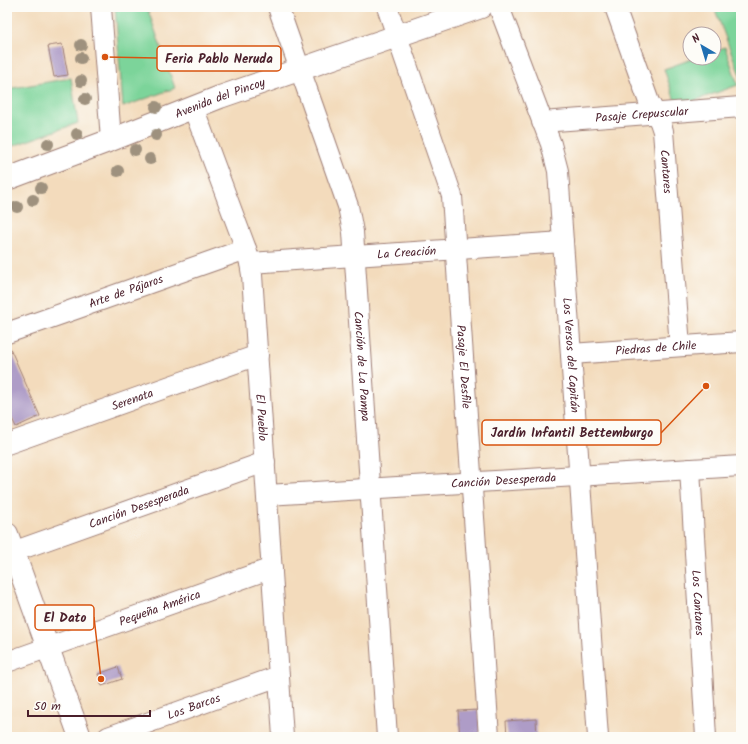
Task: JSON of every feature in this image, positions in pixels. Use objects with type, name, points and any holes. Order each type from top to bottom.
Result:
[{"type":"street","points":[[101,7],[111,140]]},
{"type":"street","name":"Canción de La Pampa","points":[[278,7],[348,206],[353,232],[387,737]]},
{"type":"street","name":"Pasaje El Desfile","points":[[387,7],[452,196],[490,737]]},
{"type":"street","name":"Avenida del Pincoy","points":[[7,179],[111,140],[220,96],[300,70],[481,7]]},
{"type":"street","name":"Los Versos del Capitán","points":[[499,7],[554,152],[558,170],[598,737]]},
{"type":"street","name":"Cantares","points":[[615,7],[649,102],[663,131],[680,346]]},
{"type":"street","name":"El Pueblo","points":[[194,107],[248,256],[252,275],[283,737]]},
{"type":"street","name":"Pasaje Crepuscular","points":[[542,122],[741,107]]},
{"type":"street","name":"La Creación","points":[[248,256],[354,256],[563,242]]},
{"type":"street","name":"Arte de Pájaros","points":[[7,333],[248,256]]},
{"type":"street","name":"Piedras de Chile","points":[[571,354],[741,342]]},
{"type":"street","name":"Serenata","points":[[7,444],[258,356]]},
{"type":"street","name":"Canción Desesperada","points":[[9,547],[265,462]]},
{"type":"street","name":"Canción Desesperada","points":[[267,495],[741,466]]},
{"type":"street","name":"Los Cantares","points":[[690,469],[706,737]]},
{"type":"street","points":[[9,547],[80,737]]},
{"type":"street","name":"Pequeña América","points":[[7,662],[272,568]]},
{"type":"street","name":"Los Barcos","points":[[108,737],[279,676]]},
{"type":"green space","points":[[115,7],[147,7],[175,88],[123,107]]},
{"type":"green space","points":[[714,7],[741,7],[741,78],[722,26]]},
{"type":"green space","points":[[725,47],[738,85],[677,107],[664,69],[682,63],[682,66],[722,66],[722,48]]},
{"type":"green space","points":[[71,78],[78,123],[7,148],[7,89]]},
{"type":"building","points":[[62,44],[68,75],[54,77],[48,46]]},
{"type":"building","points":[[10,348],[40,416],[16,427],[7,408],[7,349]]},
{"type":"building","points":[[118,667],[122,679],[102,686],[98,674]]},
{"type":"building","points":[[479,710],[481,737],[460,737],[458,711]]},
{"type":"building","points":[[536,719],[537,737],[507,737],[506,721]]},
{"type":"place","name":"Feria Pablo Neruda","points":[[105,57]]},
{"type":"place","name":"Jardín Infantil Bettemburgo","points":[[706,386]]},
{"type":"place","name":"El Dato","points":[[101,679]]}]
